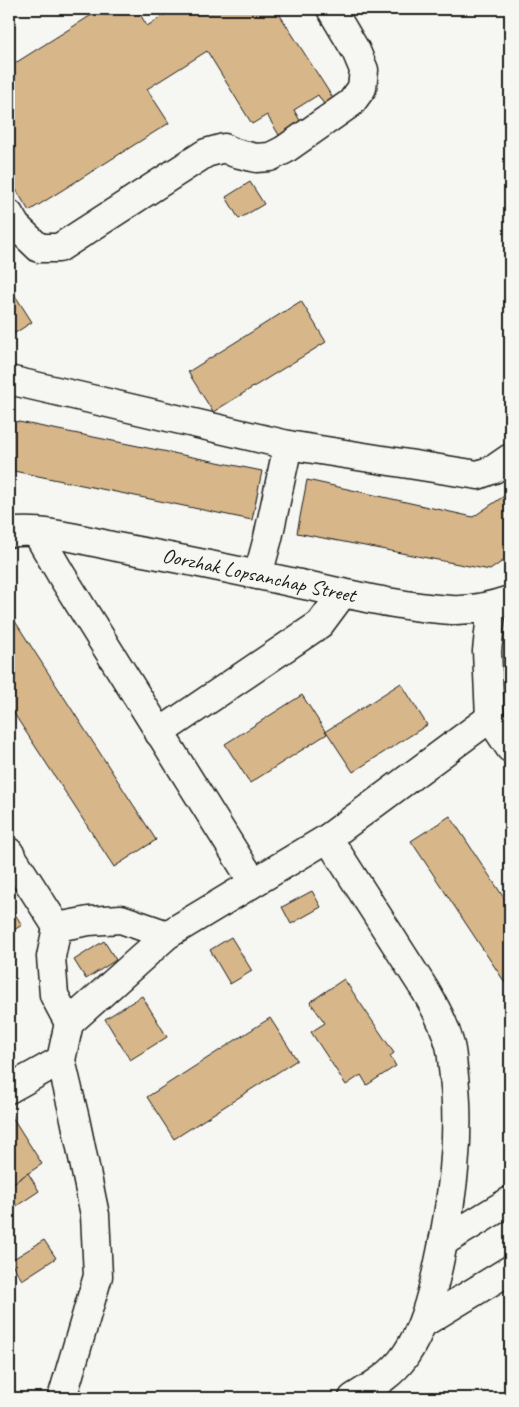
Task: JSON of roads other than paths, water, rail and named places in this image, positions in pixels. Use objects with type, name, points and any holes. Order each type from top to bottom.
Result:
[{"type":"street","points":[[9,214],[16,226],[39,248],[59,248],[206,153],[224,148],[234,153],[262,158],[270,157],[284,150],[351,103],[362,88],[364,70],[356,51],[331,9]]},
{"type":"street","points":[[9,380],[288,445],[478,475],[494,469],[510,458]]},
{"type":"street","points":[[258,575],[288,445]]},
{"type":"street","name":"Oorzhak Lopsanchap Street","points":[[9,533],[20,531],[37,532],[408,606],[453,610],[501,603]]},
{"type":"street","points":[[37,532],[62,576],[253,882]]},
{"type":"street","points":[[159,733],[320,624],[343,593]]},
{"type":"street","points":[[501,603],[487,651],[490,718],[510,748]]},
{"type":"street","points":[[62,1398],[98,1276],[95,1215],[76,1119],[61,1060],[69,1023],[167,934],[328,838],[490,718]]},
{"type":"street","points":[[328,838],[440,1016],[450,1043],[455,1088],[456,1149],[453,1178],[444,1242],[423,1322],[405,1357],[391,1372],[363,1391]]},
{"type":"street","points":[[9,852],[57,926],[51,957],[54,995],[69,1023]]},
{"type":"street","points":[[57,926],[121,918],[167,934]]},
{"type":"street","points":[[9,1089],[61,1060]]},
{"type":"street","points":[[444,1242],[510,1202]]},
{"type":"street","points":[[423,1322],[510,1270]]}]
